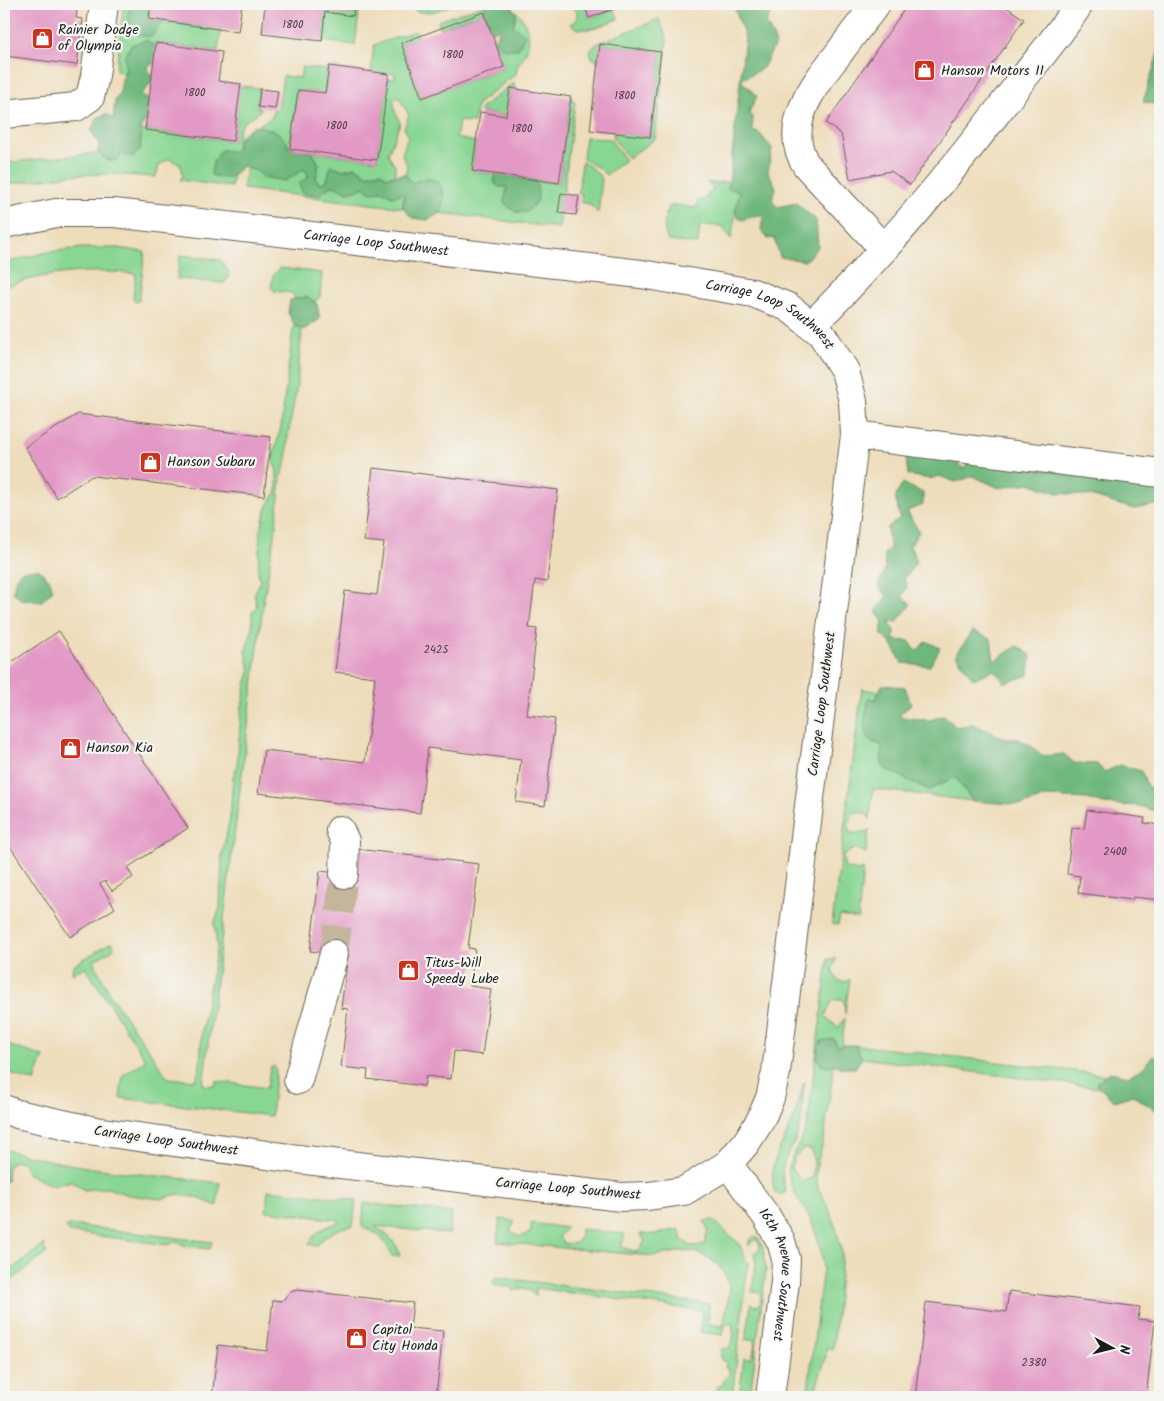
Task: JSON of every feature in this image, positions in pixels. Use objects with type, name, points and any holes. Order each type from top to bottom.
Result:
[{"type":"street","points":[[4,114],[76,107],[90,97],[95,76],[104,4]]},
{"type":"street","points":[[876,4],[816,83],[804,104],[799,123],[799,144],[807,166],[884,249]]},
{"type":"street","points":[[811,326],[923,205],[1079,4]]},
{"type":"street","name":"Carriage Loop Southwest","points":[[4,224],[56,212],[114,213],[641,274],[753,293],[788,307],[821,334],[845,371],[853,401],[855,435],[776,1072],[770,1098],[760,1121],[746,1143],[728,1164],[684,1191],[648,1196],[622,1197],[299,1159],[104,1132],[18,1114],[4,1109]]},
{"type":"street","points":[[855,435],[1160,473]]},
{"type":"street","points":[[340,830],[345,841],[344,874]]},
{"type":"street","points":[[298,1080],[334,954]]},
{"type":"street","name":"16th Avenue Southwest","points":[[728,1164],[766,1216],[781,1241],[786,1259],[785,1282],[770,1397]]},
{"type":"green space","points":[[124,4],[131,4],[128,14],[159,26],[163,21],[221,29],[218,51],[156,43],[156,47],[125,56],[126,69],[124,73],[116,70]]},
{"type":"green space","points":[[131,4],[148,4],[146,7],[150,13],[150,19],[163,21],[152,36],[141,36],[130,30],[128,14]]},
{"type":"green space","points":[[354,4],[360,4],[355,45],[322,41],[325,12],[353,15]]},
{"type":"green space","points":[[409,4],[434,4],[435,6],[455,4],[424,12],[413,9]]},
{"type":"green space","points":[[486,4],[484,12],[440,28],[438,21]]},
{"type":"green space","points":[[486,4],[510,4],[516,14],[513,26],[525,34],[518,49],[504,49],[494,40],[500,29],[491,31],[484,12]]},
{"type":"green space","points":[[569,4],[584,4],[589,18],[614,9],[618,19],[593,28],[581,29],[570,24],[577,20],[577,12]]},
{"type":"green space","points":[[733,4],[776,4],[766,23],[776,43],[763,68],[741,80],[757,96],[749,112],[753,118],[752,131],[759,133],[772,148],[768,172],[776,187],[772,200],[777,207],[796,203],[816,220],[818,247],[805,261],[780,257],[774,238],[768,239],[761,229],[764,214],[741,220],[735,213],[740,191],[728,188],[745,37]]},
{"type":"green space","points":[[1160,5],[1160,105],[1143,102],[1159,50],[1158,8]]},
{"type":"green space","points":[[513,8],[527,28],[529,39],[526,52],[516,74],[477,104],[474,123],[459,121],[456,138],[476,142],[472,171],[495,174],[495,184],[537,185],[534,180],[559,183],[571,97],[575,102],[559,228],[441,213],[444,195],[424,178],[412,184],[405,174],[407,165],[402,155],[408,135],[404,128],[409,115],[399,98],[393,98],[395,111],[400,123],[388,154],[395,165],[395,175],[387,177],[380,172],[367,175],[356,167],[343,170],[327,182],[319,184],[316,178],[319,164],[312,152],[377,160],[388,79],[395,78],[394,72],[389,74],[371,72],[374,45],[415,31],[419,36],[401,43],[422,98],[504,67],[494,40],[513,26],[516,14]]},
{"type":"green space","points":[[659,19],[667,39],[655,139],[628,158],[613,138],[614,132],[650,137],[661,52],[601,44],[598,62],[592,58],[590,51],[596,44]]},
{"type":"green space","points":[[146,40],[156,47],[154,63],[147,67],[152,79],[148,87],[141,94],[149,100],[147,120],[142,125],[140,150],[134,157],[121,154],[119,159],[109,161],[98,153],[99,143],[91,131],[97,118],[107,114],[113,119],[115,101],[120,92],[126,69],[125,56],[131,45]]},
{"type":"green space","points":[[302,67],[328,70],[325,93],[298,90],[290,149],[256,127],[272,117],[273,110],[278,110],[283,76],[300,78]]},
{"type":"green space","points":[[514,82],[514,88],[510,88],[506,116],[480,112],[481,108]]},
{"type":"green space","points":[[240,86],[259,88],[257,108],[261,109],[244,122],[239,129],[236,151],[225,178],[233,175],[231,187],[180,180],[183,176],[181,165],[169,159],[159,165],[156,177],[107,174],[71,175],[4,185],[4,163],[98,153],[109,161],[121,154],[140,150],[140,133],[145,130],[233,141]]},
{"type":"green space","points":[[253,126],[266,128],[280,134],[290,149],[312,152],[319,164],[316,178],[319,184],[327,181],[331,165],[343,170],[356,167],[367,175],[380,172],[387,177],[405,174],[412,183],[424,178],[438,181],[444,195],[441,213],[427,220],[412,218],[403,207],[404,194],[392,196],[384,191],[372,192],[365,187],[348,192],[332,186],[319,195],[302,193],[299,184],[309,176],[304,169],[285,181],[262,177],[257,171],[242,166],[232,176],[220,177],[211,175],[213,162],[221,150],[236,151],[240,136]]},
{"type":"green space","points":[[585,137],[610,139],[625,160],[606,175],[599,168],[583,159]]},
{"type":"green space","points":[[582,162],[587,164],[602,178],[598,213],[589,204],[581,202],[582,194],[578,193]]},
{"type":"green space","points":[[246,167],[257,171],[304,169],[310,176],[318,195],[332,186],[348,192],[365,187],[372,192],[384,191],[392,196],[404,193],[404,208],[243,189]]},
{"type":"green space","points":[[495,174],[534,180],[537,185],[538,200],[527,212],[515,212],[504,203],[507,187],[500,187],[495,184]]},
{"type":"green space","points":[[729,182],[729,188],[740,191],[731,239],[722,226],[700,225],[698,244],[668,241],[664,223],[670,206],[697,207],[698,201],[703,200],[713,189],[707,183]]},
{"type":"green space","points":[[82,248],[118,248],[145,252],[139,301],[135,302],[133,298],[136,274],[103,272],[69,273],[36,278],[4,287],[4,263],[48,252]]},
{"type":"green space","points":[[180,255],[220,260],[229,272],[228,278],[224,283],[177,279]]},
{"type":"green space","points":[[280,268],[322,273],[320,296],[315,302],[306,297],[295,299],[292,293],[274,291],[271,288],[273,276]]},
{"type":"green space","points":[[307,297],[317,304],[320,319],[302,329],[295,326],[288,313],[290,300]]},
{"type":"green space","points":[[295,326],[302,329],[297,385],[288,436],[287,460],[281,477],[276,527],[264,598],[203,1085],[215,1086],[216,1081],[267,1088],[270,1067],[274,1066],[276,1068],[271,1116],[120,1098],[123,1075],[146,1060],[85,967],[72,974],[72,970],[74,965],[113,943],[114,947],[112,950],[93,961],[111,996],[168,1078],[196,1080],[200,1066],[202,1029],[217,946],[214,924],[220,908],[222,854],[230,818],[233,777],[237,766],[241,712],[250,672],[246,650],[252,630],[252,612],[257,607],[254,595],[260,581],[258,575],[260,532],[267,507],[277,491],[277,471],[272,459],[281,427],[293,329]]},
{"type":"green space","points":[[924,452],[951,455],[964,469],[969,462],[1160,482],[1160,504],[1134,509],[1090,496],[1057,493],[1029,483],[999,488],[973,476],[956,482],[939,476],[930,479],[908,475],[906,458]]},
{"type":"green space","points":[[903,483],[923,493],[923,505],[907,511],[919,532],[910,546],[917,561],[904,579],[907,587],[902,597],[911,604],[897,622],[889,621],[895,633],[893,640],[909,641],[917,651],[926,641],[940,648],[930,666],[902,663],[891,643],[881,634],[883,621],[876,612],[887,596],[878,586],[885,569],[884,554],[890,548],[887,528],[900,518],[895,497]]},
{"type":"green space","points":[[38,569],[50,580],[53,590],[41,602],[20,599],[13,592],[16,577],[21,571]]},
{"type":"green space","points":[[973,631],[991,639],[994,661],[1017,646],[1031,655],[1029,675],[1005,683],[994,670],[973,679],[956,655]]},
{"type":"green space","points":[[882,685],[905,687],[911,704],[898,717],[930,720],[944,715],[956,727],[973,724],[1006,739],[1018,739],[1031,746],[1043,756],[1064,754],[1074,763],[1097,764],[1104,772],[1121,765],[1141,771],[1148,788],[1160,786],[1160,813],[1140,806],[1104,804],[1087,799],[1047,797],[1023,805],[973,801],[955,777],[929,790],[883,768],[881,759],[882,745],[869,741],[864,723],[869,698],[875,700]]},
{"type":"green space","points":[[862,689],[878,691],[875,700],[870,698],[883,745],[881,759],[955,777],[973,801],[873,789],[870,819],[866,813],[854,812],[848,825],[850,833],[866,833],[869,829],[866,853],[855,848],[843,856],[845,868],[858,871],[863,869],[858,919],[840,916],[838,925],[832,924]]},
{"type":"green space","points":[[828,959],[836,959],[832,969],[837,980],[845,982],[850,979],[845,1014],[844,1000],[833,1000],[825,1016],[838,1028],[845,1018],[842,1045],[838,1047],[834,1064],[824,1139],[817,1164],[816,1177],[818,1188],[827,1204],[836,1228],[842,1253],[833,1350],[826,1349],[826,1357],[813,1397],[807,1397],[823,1268],[814,1229],[809,1216],[796,1196],[789,1173],[790,1161],[807,1127]],"holes":[[[803,1149],[811,1149],[814,1163],[812,1178],[802,1181],[791,1168],[794,1158]]]},
{"type":"green space","points":[[834,1039],[838,1047],[842,1045],[855,1045],[862,1058],[855,1068],[842,1068],[834,1064],[822,1066],[817,1054],[821,1041]]},
{"type":"green space","points":[[4,1044],[44,1057],[36,1076],[36,1081],[4,1071]]},
{"type":"green space","points":[[855,1045],[1106,1075],[1096,1083],[1100,1088],[862,1058]]},
{"type":"green space","points":[[1152,1056],[1160,1057],[1160,1107],[1155,1110],[1133,1095],[1114,1101],[1096,1084],[1109,1072],[1129,1076],[1143,1068]]},
{"type":"green space","points":[[804,1082],[799,1129],[783,1165],[783,1181],[786,1192],[780,1195],[775,1193],[772,1174],[773,1166],[792,1122]]},
{"type":"green space","points":[[4,1149],[84,1167],[220,1183],[217,1206],[197,1198],[178,1194],[161,1199],[129,1195],[107,1188],[84,1190],[71,1181],[53,1186],[28,1174],[23,1162],[14,1161],[8,1166],[7,1181],[4,1182]]},
{"type":"green space","points":[[268,1190],[356,1200],[353,1226],[333,1232],[317,1246],[309,1244],[318,1233],[340,1222],[339,1220],[266,1211]]},
{"type":"green space","points":[[364,1203],[452,1213],[449,1234],[376,1226],[397,1247],[400,1256],[392,1256],[387,1245],[380,1237],[362,1227]]},
{"type":"green space","points":[[500,1219],[515,1221],[510,1231],[520,1237],[531,1232],[531,1223],[567,1228],[559,1236],[564,1244],[576,1243],[580,1237],[580,1229],[625,1234],[621,1247],[637,1252],[645,1241],[640,1234],[657,1234],[679,1229],[682,1240],[691,1246],[704,1245],[708,1230],[704,1221],[713,1220],[739,1244],[748,1264],[732,1397],[724,1397],[725,1392],[717,1390],[717,1387],[723,1385],[724,1379],[729,1375],[729,1368],[725,1368],[726,1362],[721,1360],[721,1349],[729,1348],[734,1336],[732,1323],[725,1325],[723,1335],[700,1332],[702,1311],[536,1288],[536,1297],[532,1292],[523,1288],[514,1291],[511,1287],[495,1286],[493,1282],[495,1277],[709,1304],[708,1324],[723,1326],[730,1290],[726,1276],[718,1265],[709,1258],[695,1252],[683,1251],[653,1256],[497,1242]]},
{"type":"green space","points":[[70,1225],[212,1242],[210,1249],[185,1246],[177,1241],[168,1245],[68,1232],[69,1230],[65,1228]]},
{"type":"green space","points":[[754,1236],[758,1238],[763,1247],[766,1269],[750,1397],[739,1397],[744,1358],[751,1359],[756,1346],[753,1339],[746,1340],[751,1304],[756,1306],[760,1304],[761,1295],[758,1292],[752,1292],[756,1262],[754,1253],[758,1251],[760,1246],[758,1241],[753,1240],[749,1246],[749,1241]]},
{"type":"green space","points":[[45,1244],[44,1249],[47,1253],[4,1286],[4,1275]]},
{"type":"building","name":"Rainier Dodge of Olympia","points":[[4,4],[78,4],[76,18],[83,19],[77,65],[4,56]]},
{"type":"building","points":[[151,4],[242,4],[238,32],[149,19]]},
{"type":"building","points":[[265,4],[354,4],[353,16],[325,12],[322,41],[262,34]]},
{"type":"building","points":[[584,4],[627,4],[589,18]]},
{"type":"building","name":"Hanson Motors II","points":[[908,4],[1002,4],[1024,19],[910,185],[891,171],[850,179],[841,134],[826,123]]},
{"type":"building","points":[[484,12],[504,67],[422,98],[401,43]]},
{"type":"building","points":[[156,43],[222,52],[218,81],[241,84],[233,141],[145,130]]},
{"type":"building","points":[[600,44],[661,52],[650,137],[590,130]]},
{"type":"building","points":[[329,66],[389,74],[377,160],[290,149],[298,90],[325,93]]},
{"type":"building","points":[[510,88],[571,97],[559,183],[472,171],[480,112],[506,116]]},
{"type":"building","points":[[260,89],[278,91],[275,109],[258,107]]},
{"type":"building","points":[[561,193],[579,196],[576,215],[558,213]]},
{"type":"building","name":"Hanson Subaru","points":[[78,414],[271,437],[264,496],[92,476],[57,498],[25,447]]},
{"type":"building","points":[[373,468],[558,490],[547,582],[535,580],[529,628],[537,629],[527,715],[555,719],[545,806],[516,802],[521,760],[428,748],[420,813],[258,793],[264,750],[365,762],[375,677],[335,672],[345,591],[377,595],[384,543],[364,541]]},
{"type":"building","name":"Hanson Kia","points":[[59,631],[188,828],[127,868],[133,877],[112,891],[105,881],[100,884],[115,908],[70,937],[4,837],[4,667]]},
{"type":"building","points":[[1087,810],[1145,818],[1144,823],[1160,825],[1160,900],[1133,897],[1132,900],[1078,893],[1080,876],[1067,874],[1072,828],[1084,829]]},
{"type":"building","name":"Titus-Will Speedy Lube","points":[[357,849],[479,864],[468,948],[475,949],[470,986],[491,989],[482,1055],[454,1051],[451,1079],[426,1076],[424,1086],[367,1079],[368,1070],[341,1067],[348,1009],[341,1008],[348,956],[310,951],[320,871],[354,875]]},
{"type":"building","name":"Capitol City Honda","points":[[297,1290],[413,1303],[410,1328],[443,1331],[436,1397],[212,1397],[218,1345],[267,1351],[273,1300],[282,1301],[290,1292]]},
{"type":"building","points":[[1009,1291],[1140,1307],[1138,1319],[1155,1321],[1146,1397],[915,1397],[926,1302],[1006,1312]]},
{"type":"tunnel","points":[[334,954],[344,874]]},
{"type":"place","name":"Rainier Dodge of Olympia","points":[[42,38]]},
{"type":"place","name":"Hanson Motors II","points":[[925,71]]},
{"type":"place","name":"Hanson Subaru","points":[[151,462]]},
{"type":"place","name":"Hanson Kia","points":[[70,748]]},
{"type":"place","name":"Titus-Will Speedy Lube","points":[[409,971]]},
{"type":"place","name":"Capitol City Honda","points":[[356,1338]]}]
